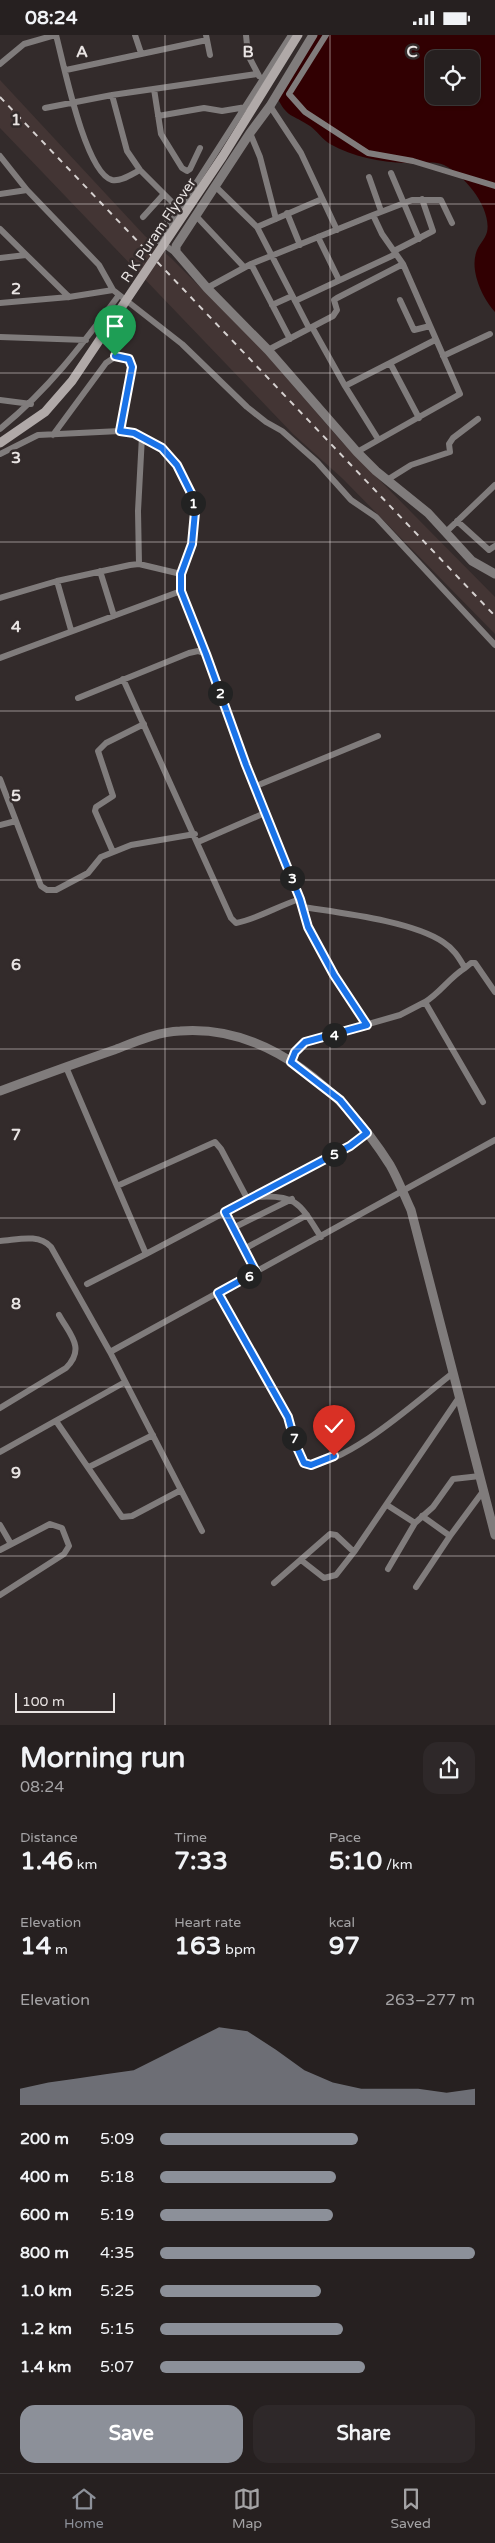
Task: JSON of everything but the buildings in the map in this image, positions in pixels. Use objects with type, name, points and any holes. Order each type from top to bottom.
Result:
[{"type":"main road","name":"R K Puram Flyover","points":[[0,443],[45,412],[72,381],[218,164],[298,35]]},
{"type":"street","points":[[0,65],[11,57],[19,47],[35,38],[56,35],[73,103],[88,149],[105,176],[112,180],[120,180],[140,170]]},
{"type":"street","points":[[135,35],[141,53]]},
{"type":"street","points":[[246,35],[248,55],[257,74],[264,80]]},
{"type":"street","points":[[291,35],[264,80],[159,241],[178,254],[207,288],[268,350],[357,452],[387,480],[428,513],[472,561],[494,575]]},
{"type":"street","points":[[178,254],[176,246],[197,217],[250,133],[270,106],[313,35]]},
{"type":"street","points":[[290,94],[326,35]]},
{"type":"street","points":[[66,71],[206,37],[210,55]]},
{"type":"street","points":[[45,108],[112,95],[257,74]]},
{"type":"street","points":[[281,88],[290,94],[305,112],[368,153],[412,161],[495,185]]},
{"type":"street","points":[[154,89],[163,138],[184,171],[190,169],[200,148]]},
{"type":"street","points":[[112,95],[127,151],[140,170],[180,210]]},
{"type":"street","points":[[270,106],[301,153],[337,230]]},
{"type":"street","points":[[158,116],[204,108],[222,111],[246,107]]},
{"type":"street","points":[[250,133],[260,157],[276,219]]},
{"type":"street","points":[[0,156],[27,190],[99,265],[116,292],[182,344],[247,407],[266,422],[282,431],[317,461],[351,500],[376,517],[495,645]]},
{"type":"street","points":[[391,173],[419,239]]},
{"type":"street","points":[[369,177],[382,211]]},
{"type":"street","points":[[216,187],[257,227],[310,328],[378,439]]},
{"type":"street","points":[[0,194],[27,190]]},
{"type":"street","points":[[143,217],[163,195]]},
{"type":"street","points":[[257,227],[322,199]]},
{"type":"street","points":[[272,305],[294,299],[339,281],[431,233],[433,229],[422,199]]},
{"type":"street","points":[[207,288],[250,264],[403,204],[422,199],[441,200],[452,223]]},
{"type":"street","points":[[286,213],[300,245]]},
{"type":"street","points":[[357,452],[460,394],[403,264],[372,215]]},
{"type":"street","points":[[197,217],[244,267]]},
{"type":"street","points":[[0,229],[69,297]]},
{"type":"street","points":[[318,237],[339,281]]},
{"type":"street","points":[[0,258],[26,255]]},
{"type":"street","points":[[250,264],[290,339]]},
{"type":"street","points":[[268,350],[336,314],[334,300],[337,297],[403,264]]},
{"type":"street","points":[[0,303],[116,292]]},
{"type":"street","points":[[0,429],[30,404],[58,375],[86,340],[116,292]]},
{"type":"street","points":[[400,300],[414,330],[430,326]]},
{"type":"street","points":[[443,356],[490,334]]},
{"type":"street","points":[[0,337],[86,340]]},
{"type":"street","points":[[345,386],[435,340]]},
{"type":"street","points":[[53,435],[106,363],[118,355],[129,359],[132,367],[120,431]]},
{"type":"street","points":[[390,363],[418,419]]},
{"type":"street","points":[[0,400],[30,404]]},
{"type":"street","points":[[387,480],[411,465],[450,452],[449,444],[453,438],[478,419]]},
{"type":"street","points":[[0,454],[38,435],[120,431],[142,436],[162,448],[171,457],[184,476],[192,495],[195,512],[192,544],[181,574],[181,591],[246,765],[267,812],[316,946],[367,1025]]},
{"type":"street","points":[[139,564],[138,511],[142,436]]},
{"type":"street","points":[[446,532],[495,485]]},
{"type":"street","points":[[456,521],[489,551],[495,546]]},
{"type":"street","points":[[0,598],[57,581],[139,564],[181,574]]},
{"type":"street","points":[[100,571],[114,616]]},
{"type":"street","points":[[57,581],[71,631]]},
{"type":"street","points":[[0,658],[181,591]]},
{"type":"street","points":[[78,698],[189,653],[198,651],[206,654]]},
{"type":"street","points":[[124,679],[231,918],[236,923],[244,922],[274,908],[300,899]]},
{"type":"street","points":[[112,852],[95,811],[96,807],[113,796],[114,793],[98,751],[106,743],[144,724]]},
{"type":"street","points":[[256,786],[378,736]]},
{"type":"street","points":[[0,779],[41,885],[48,890],[56,890],[88,873],[101,857],[112,852],[150,840],[195,834]]},
{"type":"street","points":[[198,842],[267,812]]},
{"type":"street","points":[[0,825],[16,821]]},
{"type":"street","points":[[303,907],[356,915],[427,933],[454,951],[465,968]]},
{"type":"street","points":[[291,1062],[295,1052],[305,1042],[400,1015],[424,1002],[436,995],[454,974],[471,963],[475,963],[495,992]]},
{"type":"street","points":[[424,1002],[483,1102]]},
{"type":"street","points":[[0,1091],[152,1036],[179,1031],[226,1033],[291,1062],[340,1100],[391,1167],[411,1210],[422,1243],[495,1535]]},
{"type":"street","points":[[66,1067],[146,1254]]},
{"type":"street","points":[[87,1284],[350,1146],[367,1133]]},
{"type":"street","points":[[110,1352],[495,1140]]},
{"type":"street","points":[[117,1186],[215,1142],[250,1199]]},
{"type":"street","points":[[250,1199],[274,1196],[292,1199],[307,1215],[321,1237]]},
{"type":"street","points":[[233,1229],[292,1199]]},
{"type":"street","points":[[225,1212],[256,1272]]},
{"type":"street","points":[[244,1249],[307,1215]]},
{"type":"street","points":[[0,1241],[44,1240],[51,1247],[110,1352],[202,1531]]},
{"type":"street","points":[[218,1293],[288,1417],[295,1443],[304,1463],[308,1465],[346,1451],[374,1436],[454,1373]]},
{"type":"street","points":[[0,1408],[66,1368],[75,1360],[77,1347],[59,1315]]},
{"type":"street","points":[[0,1452],[125,1382]]},
{"type":"street","points":[[301,1560],[318,1575],[331,1578],[336,1575],[387,1505],[460,1396]]},
{"type":"street","points":[[56,1421],[122,1517],[132,1516],[181,1490]]},
{"type":"street","points":[[89,1467],[152,1435]]},
{"type":"street","points":[[388,1569],[415,1523],[432,1507],[453,1479],[480,1476]]},
{"type":"street","points":[[416,1587],[484,1490]]},
{"type":"street","points":[[387,1505],[415,1523]]},
{"type":"street","points":[[422,1516],[450,1536]]},
{"type":"street","points":[[0,1550],[50,1523],[62,1529],[70,1546],[64,1554],[0,1595]]},
{"type":"street","points":[[0,1525],[11,1544]]},
{"type":"street","points":[[274,1583],[330,1534],[336,1535],[354,1552]]},
{"type":"shaded area","points":[[313,35],[495,35],[495,312],[482,293],[475,268],[477,250],[487,232],[485,213],[475,194],[460,176],[440,164],[386,161],[367,158],[339,149],[327,142],[310,126],[290,115],[277,97]]},
{"type":"shaded area","points":[[0,80],[145,236],[171,258],[259,346],[341,441],[495,597],[495,634],[343,479],[293,434],[0,128]]},
{"type":"railway","points":[[0,97],[495,616]]},
{"type":"route","points":[[115,356],[118,355],[129,359],[132,367],[120,431],[134,433],[162,448],[177,465],[192,495],[195,512],[192,544],[181,574],[181,591],[246,765],[300,899],[304,917],[316,946],[367,1025],[305,1042],[295,1052],[291,1062],[317,1080],[340,1100],[367,1133],[350,1146],[225,1212],[256,1272],[218,1293],[235,1319],[288,1417],[293,1429],[295,1443],[304,1463],[311,1465],[334,1456]]}]
